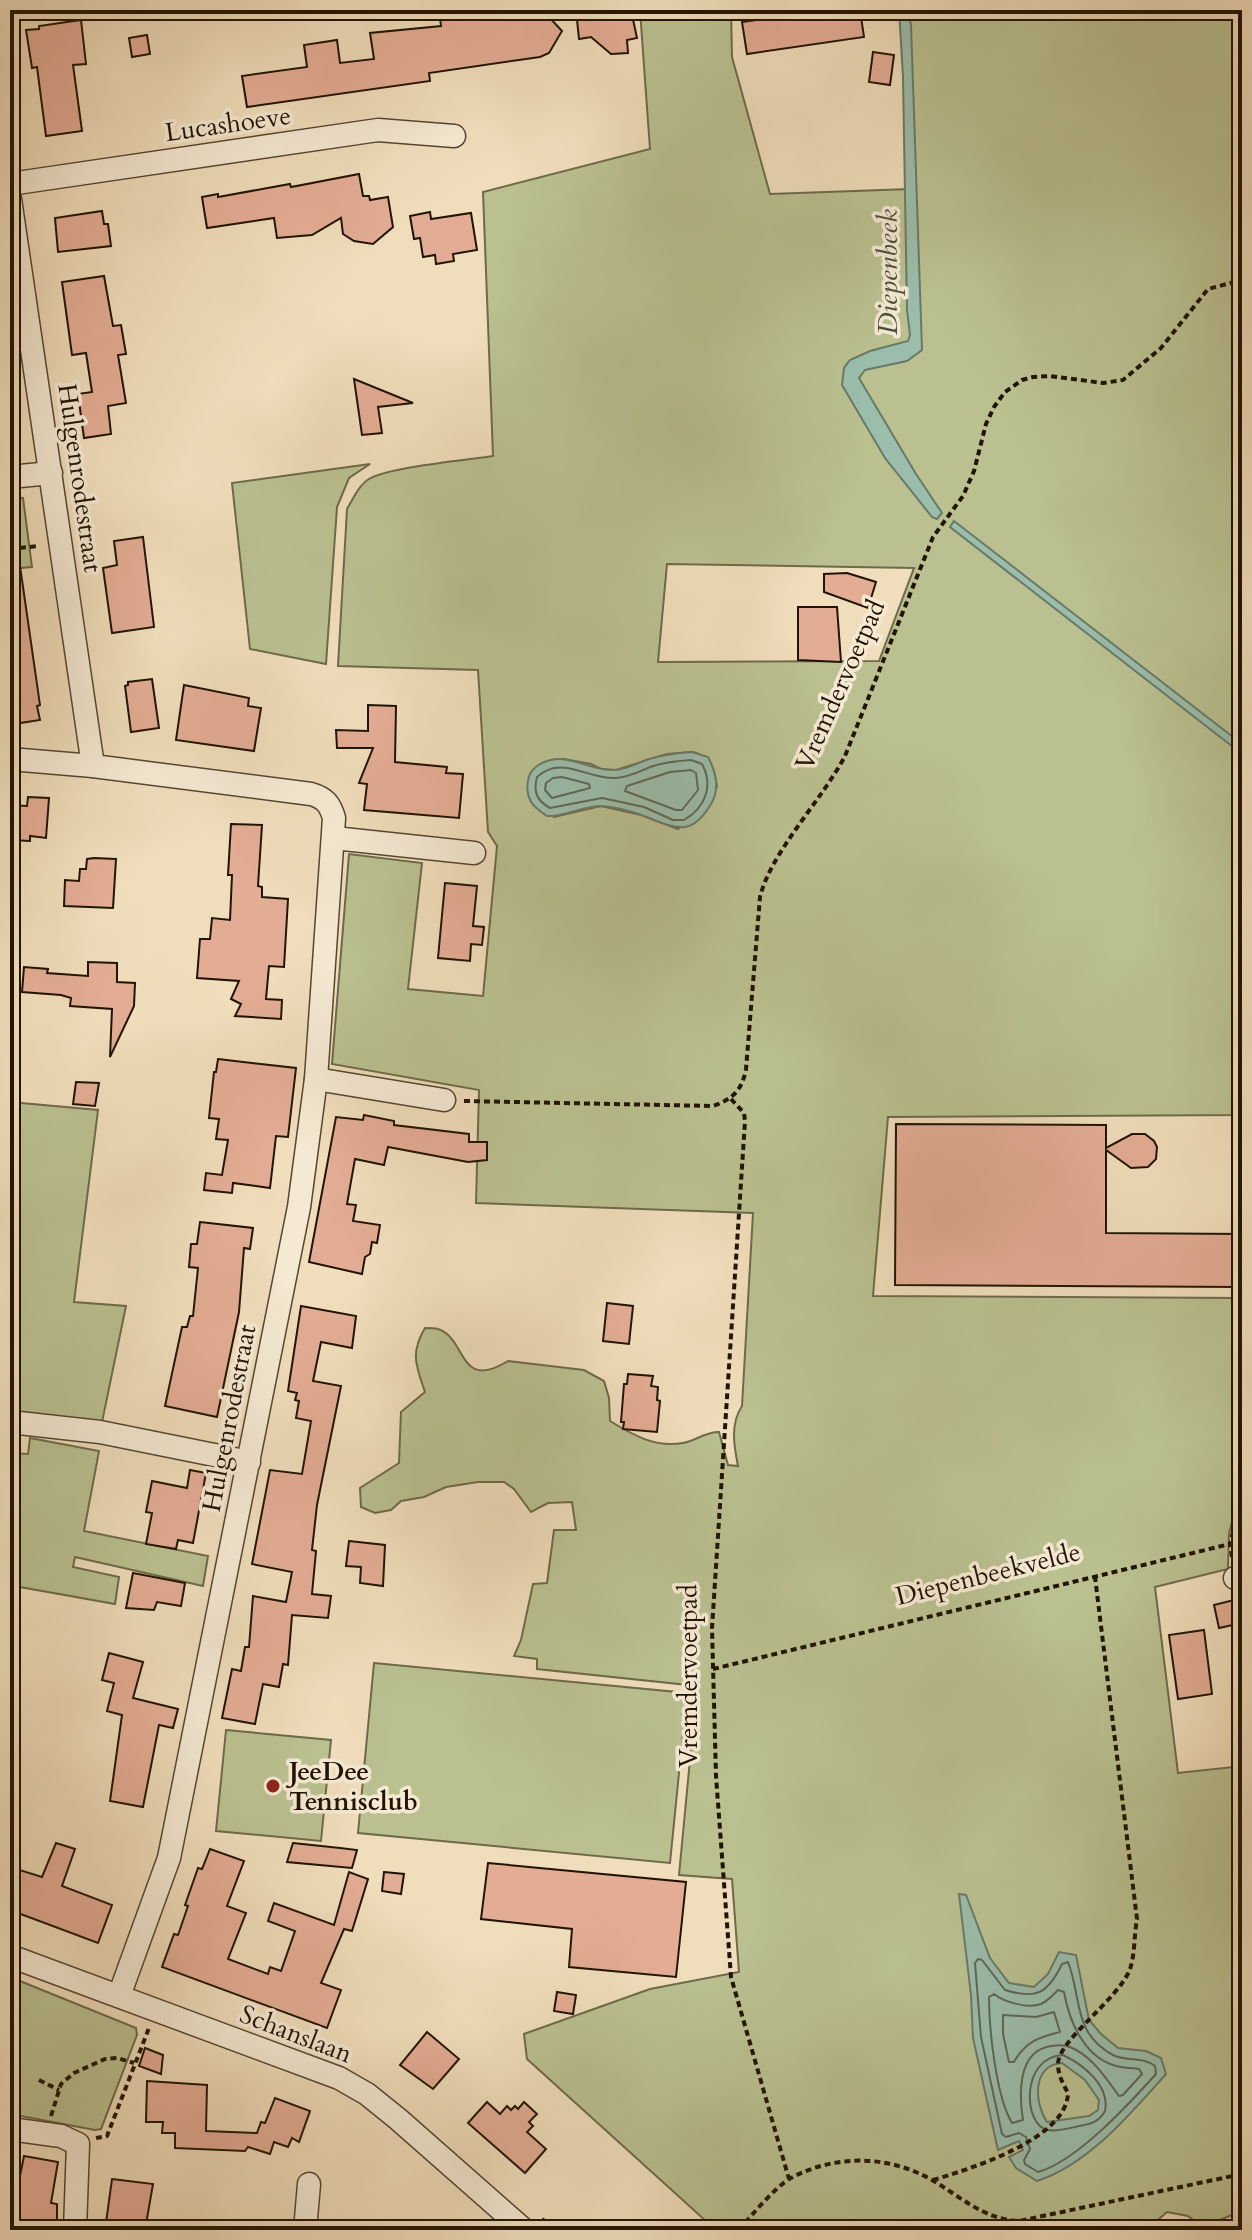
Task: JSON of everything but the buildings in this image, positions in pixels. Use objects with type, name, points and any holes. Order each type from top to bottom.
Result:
[{"type":"street","name":"Lucashoeve","points":[[10,184],[378,130],[454,136]]},
{"type":"street","name":"Hulgenrodestraat","points":[[10,199],[93,766]]},
{"type":"street","points":[[10,477],[51,473]]},
{"type":"street","name":"Hulgenrodestraat","points":[[10,759],[93,766],[311,794],[322,797],[330,806],[334,818],[316,1079],[299,1207],[169,1858],[119,1996]]},
{"type":"street","points":[[334,838],[474,853]]},
{"type":"street","points":[[316,1079],[444,1100]]},
{"type":"street","points":[[10,1422],[100,1432],[249,1462]]},
{"type":"street","name":"Schanslaan","points":[[10,1956],[339,2078],[360,2089],[524,2230]]},
{"type":"street","points":[[10,2129],[61,2136],[78,2144],[75,2230]]},
{"type":"street","points":[[305,2230],[309,2184]]},
{"type":"path","name":"Vremdervoetpad","points":[[789,2179],[731,1977],[716,1776],[712,1628],[745,1121],[744,1113],[731,1099],[738,1092],[746,1069],[760,897],[766,876],[845,756],[933,537],[963,496],[974,471],[986,424],[994,407],[1014,384],[1022,380],[1050,376],[1103,383],[1123,380],[1161,348],[1208,289],[1242,280]]},
{"type":"path","points":[[10,549],[61,544]]},
{"type":"path","points":[[444,1100],[713,1106],[731,1099]]},
{"type":"path","name":"Diepenbeekvelde","points":[[713,1669],[1230,1544],[1242,1497]]},
{"type":"path","points":[[933,2180],[970,2168],[1021,2145],[1043,2133],[1064,2112],[1068,2093],[1060,2079],[1057,2061],[1065,2045],[1100,2010],[1129,1970],[1137,1919],[1095,1577]]},
{"type":"path","points":[[78,2144],[107,2136],[155,2010]]},
{"type":"path","points":[[46,2134],[61,2084],[74,2073],[105,2059],[117,2058],[134,2063]]},
{"type":"path","points":[[39,2080],[59,2090]]},
{"type":"path","points":[[739,2230],[789,2179],[829,2164],[868,2160],[900,2164],[933,2180],[988,2215],[1019,2221],[1242,2174]]},
{"type":"shaded area","points":[[640,10],[731,10],[732,57],[770,194],[910,189],[905,10],[1242,10],[1242,1115],[888,1117],[873,1296],[1242,1298],[1242,1481],[1229,1534],[1228,1569],[1155,1587],[1178,1773],[1242,1766],[1242,2211],[1202,2227],[1188,2216],[1167,2212],[1146,2230],[998,2230],[1014,2225],[996,2225],[995,2230],[718,2230],[707,2222],[527,2059],[524,2034],[650,1989],[739,1972],[732,1879],[679,1875],[697,1686],[537,1669],[537,1659],[514,1656],[521,1640],[533,1584],[547,1583],[554,1530],[576,1530],[572,1502],[548,1503],[531,1512],[514,1489],[504,1482],[478,1482],[446,1487],[424,1497],[401,1501],[391,1510],[375,1513],[361,1507],[360,1488],[399,1463],[401,1412],[425,1392],[416,1352],[425,1328],[438,1329],[447,1334],[465,1360],[480,1370],[492,1369],[508,1361],[584,1370],[604,1381],[609,1398],[610,1421],[636,1435],[663,1444],[683,1443],[719,1432],[728,1465],[738,1466],[734,1428],[742,1406],[753,1213],[476,1203],[479,1090],[332,1064],[349,854],[422,863],[408,989],[483,996],[497,846],[488,832],[478,670],[338,666],[347,509],[362,485],[379,475],[493,456],[483,192],[650,149]],"holes":[[[667,564],[914,568],[879,661],[658,662]],[[692,752],[703,756],[710,764],[717,787],[678,829],[641,815],[601,806],[554,817],[563,759],[616,770],[667,754]]]},
{"type":"shaded area","points":[[370,464],[349,478],[337,507],[326,664],[250,649],[232,483]]},
{"type":"shaded area","points":[[23,498],[32,567],[10,569],[10,500]]},
{"type":"shaded area","points":[[10,1102],[98,1110],[74,1302],[126,1306],[100,1432],[10,1422]]},
{"type":"shaded area","points":[[30,1438],[99,1451],[84,1531],[208,1556],[203,1586],[75,1557],[73,1567],[119,1577],[115,1604],[20,1587],[10,1570],[10,1474],[13,1453],[28,1454]]},
{"type":"shaded area","points":[[374,1663],[687,1693],[670,1863],[358,1833]]},
{"type":"shaded area","name":"JeeDee Tennisclub","points":[[226,1730],[331,1740],[321,1841],[216,1831]]},
{"type":"shaded area","points":[[10,1977],[136,2028],[137,2035],[101,2129],[10,2114]]},
{"type":"water","points":[[899,10],[908,10],[911,25],[922,350],[907,361],[865,370],[859,378],[942,513],[937,519],[932,517],[885,458],[842,385],[844,368],[850,360],[908,341],[910,335]]},
{"type":"water","points":[[954,521],[1242,744],[1242,754],[950,527]]},
{"type":"water","points":[[692,752],[708,757],[716,786],[714,798],[704,814],[684,827],[601,806],[547,816],[529,798],[527,787],[530,774],[547,761],[566,760],[614,770],[660,756]]},
{"type":"water","points":[[959,1894],[966,1895],[990,1958],[1009,1983],[1034,1987],[1048,1974],[1059,1952],[1076,1955],[1089,2020],[1118,2048],[1146,2051],[1161,2058],[1166,2074],[1108,2136],[1074,2163],[1037,2181],[1016,2168],[1009,2157],[1023,2150],[1019,2141],[998,2150],[973,2038]],"holes":[[[1062,2063],[1085,2080],[1099,2100],[1098,2110],[1089,2116],[1047,2122],[1038,2096],[1038,2086],[1045,2070]]]},
{"type":"place","name":"JeeDee Tennisclub","points":[[273,1786]]},
{"type":"water label","name":"Diepenbeek","points":[[888,272]]}]
